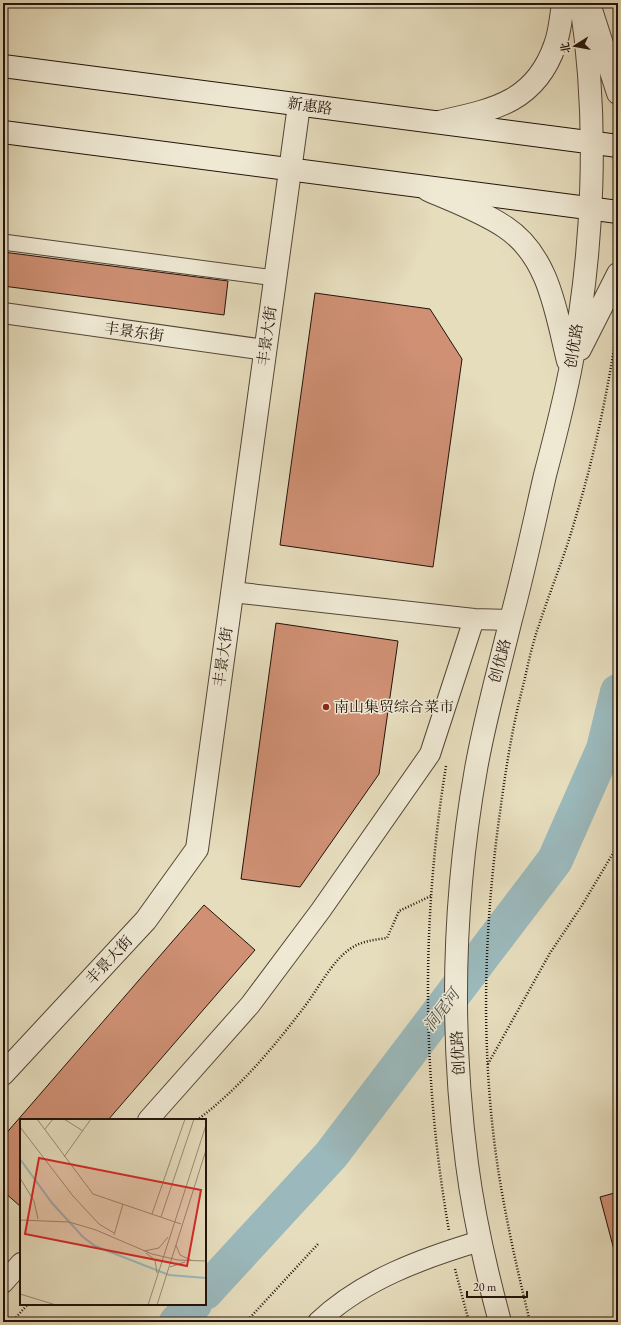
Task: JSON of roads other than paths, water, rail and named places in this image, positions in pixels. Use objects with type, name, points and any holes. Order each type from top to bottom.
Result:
[{"type":"street","points":[[434,123],[492,110],[513,100],[532,85],[546,66],[556,44],[563,3]]},
{"type":"street","name":"创优路","points":[[500,1322],[480,1241],[467,1164],[458,1067],[456,994],[458,921],[476,771],[491,695],[511,620],[570,370],[583,290],[589,209],[591,143],[588,76],[581,3]]},
{"type":"street","points":[[589,3],[612,80],[618,93]]},
{"type":"street","name":"新惠路","points":[[3,66],[618,146]]},
{"type":"street","name":"丰景大街","points":[[3,1074],[146,920],[197,849],[299,105]]},
{"type":"street","points":[[3,132],[618,212]]},
{"type":"street","points":[[423,187],[505,227],[524,243],[539,263],[549,286],[570,370]]},
{"type":"street","points":[[3,242],[275,278]]},
{"type":"street","points":[[570,370],[618,274]]},
{"type":"street","name":"丰景东街","points":[[3,313],[265,350]]},
{"type":"street","points":[[232,592],[474,619],[511,620]]},
{"type":"street","points":[[149,1119],[250,1005],[321,910],[430,754],[474,619]]},
{"type":"street","points":[[318,1322],[346,1300],[371,1285],[424,1259],[480,1241]]},
{"type":"street","points":[[3,1283],[20,1264]]},
{"type":"waterway","name":"洞尾河","points":[[206,1291],[331,1155],[555,860],[604,749],[618,692]]},
{"type":"waterway","name":"洞尾河","points":[[177,1322],[193,1305]]},
{"type":"place","name":"南山集贸综合菜市","points":[[326,707]]}]
